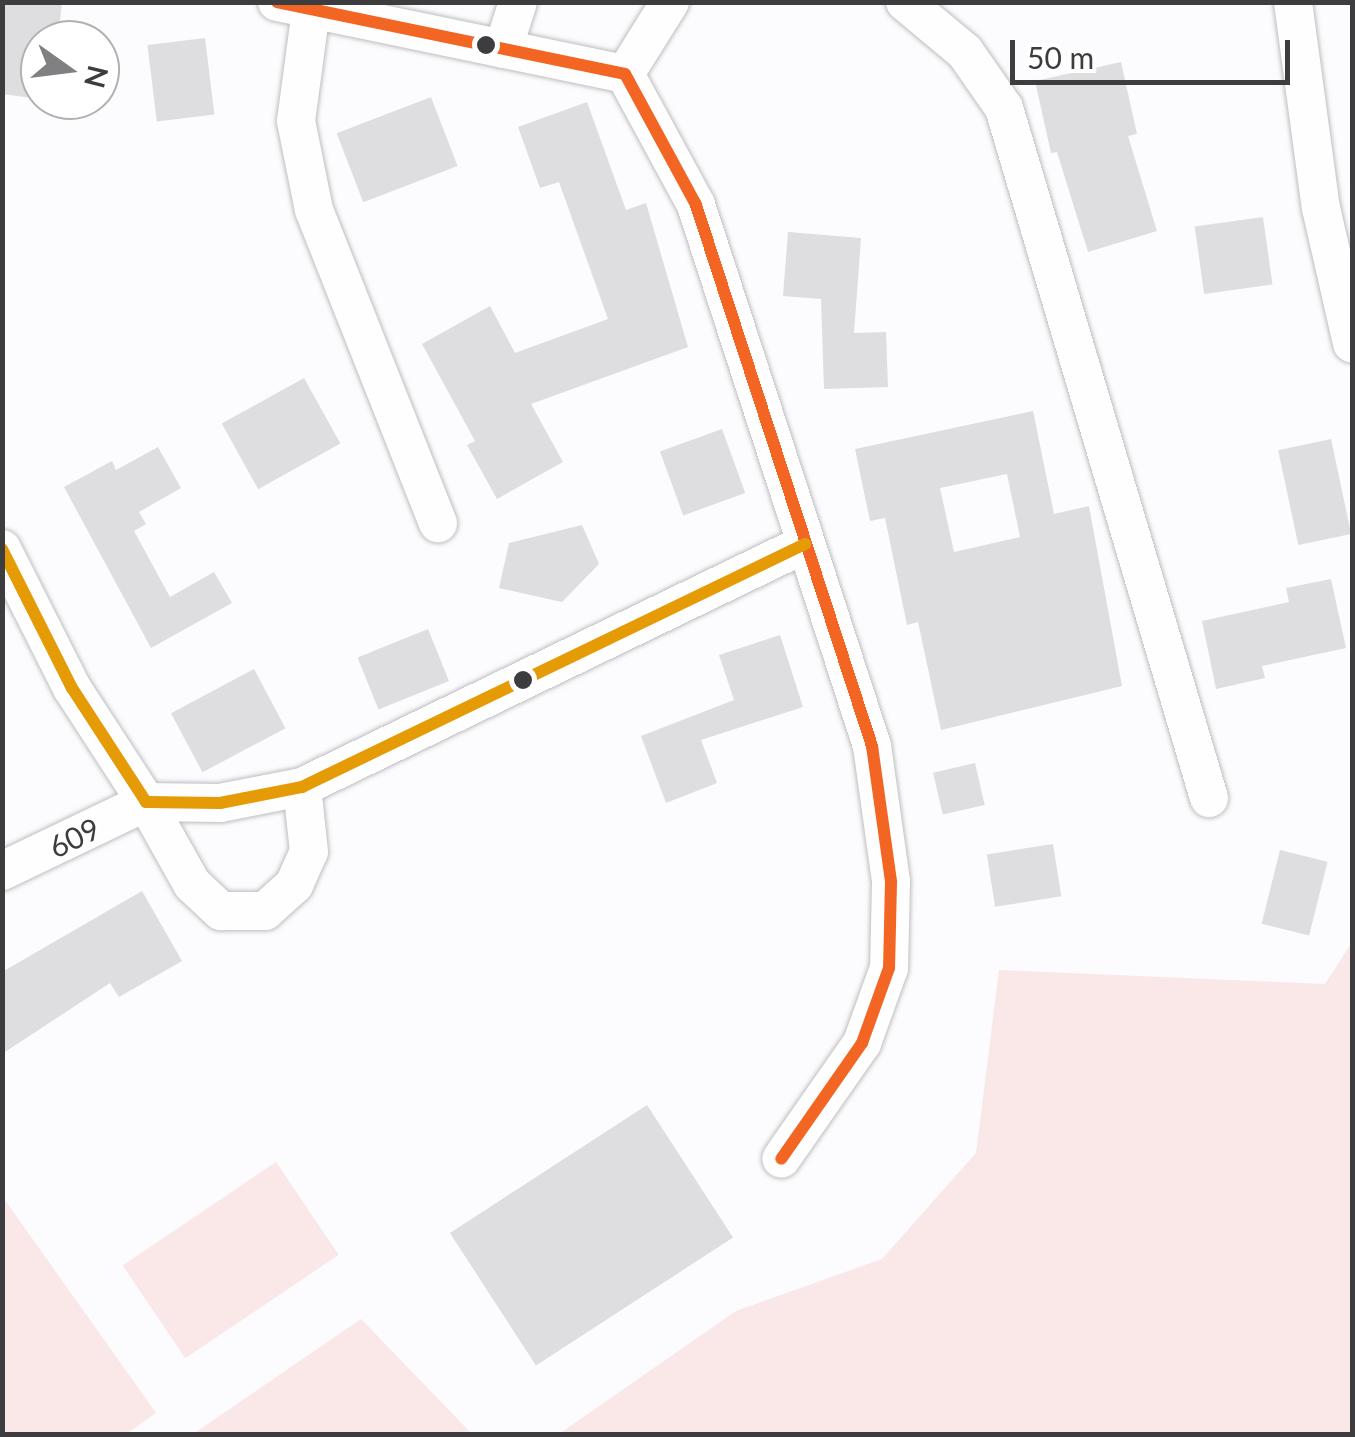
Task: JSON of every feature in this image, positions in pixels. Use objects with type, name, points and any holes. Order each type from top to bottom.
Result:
[{"type":"street","points":[[503,49],[518,2]]},
{"type":"street","points":[[625,74],[670,2]]},
{"type":"street","points":[[1293,2],[1321,208],[1352,343]]},
{"type":"street","points":[[908,3],[966,52],[1004,108],[1210,798]]},
{"type":"street","points":[[438,524],[314,210],[296,121],[294,6],[625,74],[696,205],[872,746],[891,882],[889,968],[862,1042],[781,1159]]},
{"type":"street","points":[[146,802],[220,803],[302,787],[805,544]]},
{"type":"street","points":[[2,549],[72,688],[146,802],[192,884],[220,912],[245,916],[265,911],[294,885],[309,852],[302,787]]},
{"type":"street","name":"609","points":[[2,871],[146,802]]},
{"type":"shaded area","points":[[1352,942],[1352,1434],[559,1434],[736,1311],[882,1259],[976,1153],[999,970],[1325,984]]},
{"type":"shaded area","points":[[276,1162],[339,1255],[185,1358],[123,1265]]},
{"type":"shaded area","points":[[2,1196],[156,1413],[126,1434],[3,1434]]},
{"type":"shaded area","points":[[361,1319],[472,1434],[193,1434]]},
{"type":"building","points":[[2,2],[62,2],[60,20],[20,20],[20,96],[2,94]]},
{"type":"building","points":[[205,38],[214,114],[157,121],[147,45]]},
{"type":"building","points":[[1121,62],[1137,134],[1128,136],[1157,231],[1088,252],[1057,152],[1051,153],[1035,81]]},
{"type":"building","points":[[431,97],[458,166],[363,202],[337,133]]},
{"type":"building","points":[[587,102],[626,210],[646,203],[688,347],[531,404],[563,462],[497,499],[467,445],[475,441],[422,344],[490,306],[515,353],[608,319],[559,182],[540,188],[518,127]]},
{"type":"building","points":[[1263,217],[1272,284],[1204,294],[1195,227]]},
{"type":"building","points":[[788,232],[861,238],[854,333],[886,332],[888,387],[824,389],[821,299],[783,296]]},
{"type":"building","points":[[304,378],[340,444],[258,489],[222,424]]},
{"type":"building","points":[[1033,411],[1054,514],[1089,506],[1122,686],[941,730],[918,622],[907,625],[885,518],[870,521],[855,449]],"holes":[[[1007,474],[1020,537],[954,552],[940,488]]]},
{"type":"building","points":[[722,429],[745,493],[683,515],[660,452]]},
{"type":"building","points":[[1331,439],[1351,534],[1298,545],[1278,450]]},
{"type":"building","points":[[158,447],[181,488],[139,512],[146,524],[134,531],[170,597],[214,572],[232,603],[151,648],[64,487],[112,461],[116,470]]},
{"type":"building","points":[[582,525],[599,564],[562,602],[499,588],[509,543]]},
{"type":"building","points":[[1331,579],[1346,648],[1262,666],[1265,678],[1216,689],[1202,621],[1289,602],[1286,588]]},
{"type":"building","points":[[428,629],[449,681],[379,709],[358,657]]},
{"type":"building","points":[[780,635],[803,707],[701,740],[717,783],[666,803],[641,736],[734,700],[719,655]]},
{"type":"building","points":[[254,669],[285,728],[202,772],[171,713]]},
{"type":"building","points":[[975,763],[985,805],[943,815],[933,773]]},
{"type":"building","points":[[1053,844],[1061,896],[995,907],[987,854]]},
{"type":"building","points":[[1280,850],[1328,862],[1309,936],[1262,924]]},
{"type":"building","points":[[142,891],[182,961],[119,997],[110,983],[2,1054],[2,972]]},
{"type":"building","points":[[647,1105],[733,1238],[536,1366],[450,1233]]},
{"type":"transit line","points":[[277,2],[625,74],[696,205],[872,746],[891,882],[889,968],[862,1043],[781,1159]]},
{"type":"transit line","points":[[2,549],[72,688],[146,802],[220,803],[302,787],[805,544]]}]
